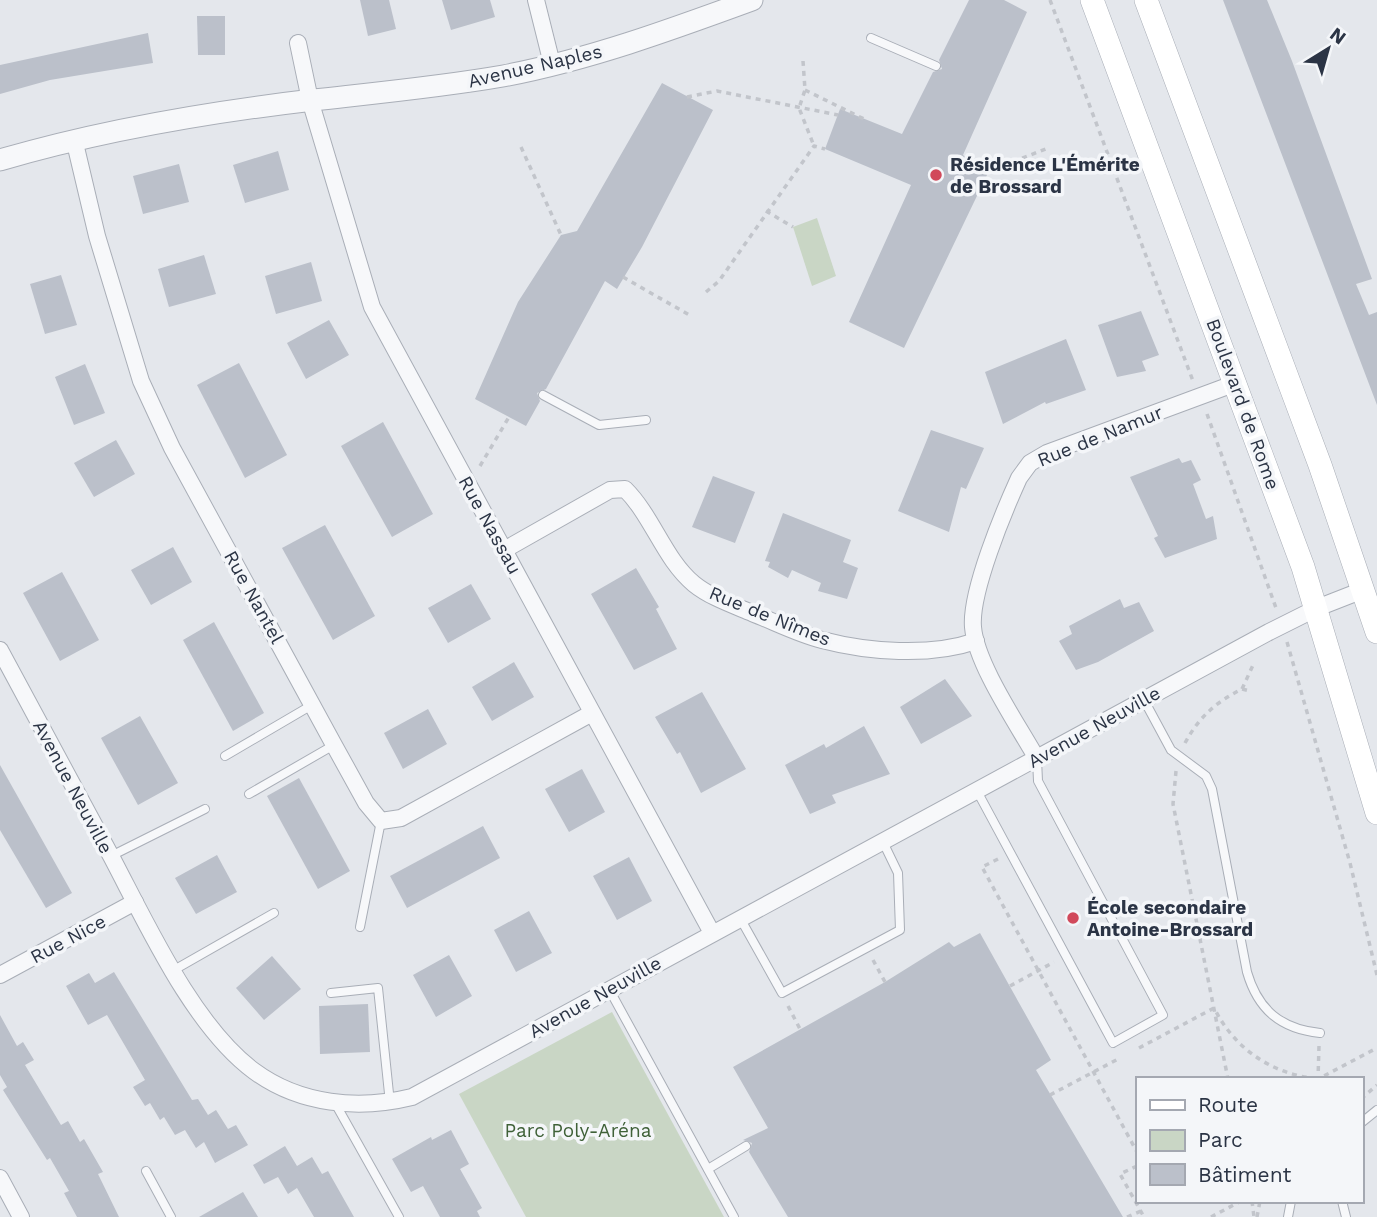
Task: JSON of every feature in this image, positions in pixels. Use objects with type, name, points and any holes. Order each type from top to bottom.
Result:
[{"type":"main road","name":"Boulevard de Rome","points":[[1092,0],[1236,383],[1317,608],[1377,813]]},
{"type":"main road","points":[[1146,0],[1377,632]]},
{"type":"street","points":[[536,0],[552,64]]},
{"type":"street","name":"Avenue Naples","points":[[0,160],[74,139],[310,100],[454,84],[552,64],[655,35],[752,0]]},
{"type":"street","points":[[298,43],[310,100]]},
{"type":"street","name":"Rue Nassau","points":[[310,100],[372,307],[712,933]]},
{"type":"street","name":"Rue Nantel","points":[[74,139],[97,236],[141,382],[172,448],[312,705],[366,803],[381,821]]},
{"type":"street","name":"Rue de Namur","points":[[1037,759],[976,641],[973,616],[980,584],[1015,487],[1030,463],[1047,453],[1236,383]]},
{"type":"street","name":"Rue de Nîmes","points":[[504,550],[610,490],[625,489],[637,502],[678,567],[695,586],[730,604],[820,640],[855,647],[911,650],[976,641]]},
{"type":"street","name":"Avenue Neuville","points":[[0,650],[135,902],[216,1039],[234,1056],[280,1087],[335,1103],[390,1102],[412,1097],[1143,700],[1317,608],[1363,590]]},
{"type":"street","points":[[381,821],[401,818],[592,713]]},
{"type":"street","name":"Rue Nice","points":[[0,975],[135,902]]},
{"type":"street","points":[[0,1178],[21,1217]]},
{"type":"lane","points":[[871,38],[936,66]]},
{"type":"lane","points":[[543,395],[599,425],[646,421]]},
{"type":"lane","points":[[1143,700],[1174,754],[1200,770],[1212,789],[1247,972],[1255,993],[1277,1021],[1290,1028],[1320,1033]]},
{"type":"lane","points":[[225,756],[312,705]]},
{"type":"lane","points":[[249,794],[334,745]]},
{"type":"lane","points":[[977,792],[1113,1043],[1163,1015],[1038,781],[1037,759]]},
{"type":"lane","points":[[111,856],[205,809]]},
{"type":"lane","points":[[360,927],[381,821]]},
{"type":"lane","points":[[740,918],[782,993],[900,930],[898,873],[883,842]]},
{"type":"lane","points":[[174,970],[274,913]]},
{"type":"lane","points":[[331,993],[378,988],[390,1102]]},
{"type":"lane","points":[[609,989],[734,1217]]},
{"type":"lane","points":[[335,1103],[399,1217]]},
{"type":"lane","points":[[708,1169],[746,1146]]},
{"type":"lane","points":[[146,1171],[167,1216]]},
{"type":"path","name":"Boulevard de Rome","points":[[1049,0],[1195,385]]},
{"type":"path","points":[[803,61],[805,90],[799,108],[814,146]]},
{"type":"path","points":[[805,90],[866,120]]},
{"type":"path","points":[[687,97],[717,92],[838,115]]},
{"type":"path","points":[[814,146],[825,149]]},
{"type":"path","points":[[706,292],[719,281],[814,146]]},
{"type":"path","points":[[521,147],[561,235]]},
{"type":"path","points":[[985,173],[1048,148]]},
{"type":"path","points":[[766,211],[793,227]]},
{"type":"path","points":[[624,277],[691,316]]},
{"type":"path","name":"Boulevard de Rome","points":[[1204,408],[1275,606]]},
{"type":"path","points":[[468,486],[509,417]]},
{"type":"path","points":[[1288,645],[1350,863],[1377,975]]},
{"type":"path","points":[[1242,689],[1254,663]]},
{"type":"path","points":[[1185,743],[1206,712],[1221,699],[1242,689],[1250,691]]},
{"type":"path","points":[[1176,771],[1173,804],[1228,1077]]},
{"type":"path","points":[[993,847],[999,858],[982,867],[1136,1150]]},
{"type":"path","points":[[866,948],[885,982]]},
{"type":"path","points":[[1010,986],[1038,971]]},
{"type":"path","points":[[782,993],[800,1029]]},
{"type":"path","points":[[1214,1007],[1224,1028],[1248,1053],[1293,1075],[1306,1077]]},
{"type":"path","points":[[1318,1077],[1320,1033]]},
{"type":"path","points":[[1322,1077],[1377,1048]]},
{"type":"path","points":[[1363,1097],[1377,1085]]},
{"type":"path","points":[[1136,1166],[1120,1174],[1136,1202]]},
{"type":"path","points":[[1136,1203],[1144,1217]]},
{"type":"path","points":[[1211,1217],[1237,1203]]},
{"type":"path","points":[[1127,1217],[1141,1211]]},
{"type":"green space","points":[[817,218],[836,276],[812,286],[793,227]]},
{"type":"green space","name":"Parc Poly-Aréna","points":[[612,1012],[724,1217],[526,1217],[459,1094]]},
{"type":"building","points":[[360,0],[389,0],[396,29],[368,36]]},
{"type":"building","points":[[442,0],[490,0],[495,17],[451,30]]},
{"type":"building","name":"Résidence L'Émérite de Brossard","points":[[969,0],[1004,0],[1027,12],[963,155],[987,175],[904,348],[849,322],[911,185],[825,149],[840,109],[902,134],[933,72],[942,69],[939,60]]},
{"type":"building","points":[[1223,0],[1267,0],[1292,61],[1372,279],[1356,284],[1369,315],[1377,312],[1377,405]]},
{"type":"building","points":[[197,16],[225,16],[225,55],[198,55]]},
{"type":"building","points":[[148,33],[153,63],[50,80],[0,94],[0,65]]},
{"type":"building","points":[[662,83],[713,110],[642,247],[617,289],[605,281],[546,389],[537,393],[540,401],[526,426],[475,399],[518,302],[561,235],[577,231]]},
{"type":"building","points":[[278,151],[289,190],[245,203],[233,165]]},
{"type":"building","points":[[179,164],[189,202],[143,214],[133,176]]},
{"type":"building","points":[[204,255],[216,294],[169,307],[158,269]]},
{"type":"building","points":[[311,262],[322,301],[276,314],[265,276]]},
{"type":"building","points":[[61,275],[77,325],[45,334],[30,284]]},
{"type":"building","points":[[1141,311],[1159,355],[1142,361],[1146,371],[1117,377],[1098,325]]},
{"type":"building","points":[[329,320],[349,355],[306,379],[287,343]]},
{"type":"building","points":[[1066,339],[1086,390],[1046,404],[1045,402],[1003,424],[985,372]]},
{"type":"building","points":[[239,363],[287,455],[245,478],[197,385]]},
{"type":"building","points":[[85,364],[105,413],[74,425],[55,377]]},
{"type":"building","points":[[383,422],[433,514],[392,537],[341,446]]},
{"type":"building","points":[[931,430],[984,448],[966,489],[961,487],[949,532],[898,511]]},
{"type":"building","points":[[116,440],[135,474],[94,497],[74,463]]},
{"type":"building","points":[[1179,458],[1182,463],[1191,460],[1201,480],[1193,484],[1206,519],[1213,516],[1217,539],[1165,558],[1154,538],[1158,536],[1130,477]]},
{"type":"building","points":[[713,476],[755,492],[735,543],[692,527]]},
{"type":"building","points":[[783,513],[851,540],[843,562],[858,568],[847,599],[818,591],[821,583],[792,570],[788,578],[768,567],[770,562],[765,561]]},
{"type":"building","points":[[325,525],[375,616],[333,640],[282,548]]},
{"type":"building","points":[[173,547],[192,582],[151,605],[131,570]]},
{"type":"building","points":[[636,568],[659,607],[656,609],[677,649],[634,670],[591,594]]},
{"type":"building","points":[[62,572],[99,640],[60,661],[23,593]]},
{"type":"building","points":[[471,584],[491,619],[448,643],[428,608]]},
{"type":"building","points":[[1120,599],[1124,608],[1139,602],[1154,631],[1098,662],[1076,670],[1059,641],[1072,634],[1069,626]]},
{"type":"building","points":[[214,622],[264,713],[233,731],[183,640]]},
{"type":"building","points":[[514,662],[534,697],[492,721],[472,687]]},
{"type":"building","points":[[945,679],[972,716],[921,744],[900,707]]},
{"type":"building","points":[[702,692],[746,769],[701,793],[680,752],[677,754],[655,717]]},
{"type":"building","points":[[428,709],[447,744],[403,769],[384,733]]},
{"type":"building","points":[[140,716],[178,783],[138,805],[101,738]]},
{"type":"building","points":[[864,726],[890,774],[832,795],[836,803],[810,814],[785,765],[824,744],[826,748]]},
{"type":"building","points":[[0,765],[72,893],[46,908],[0,830]]},
{"type":"building","points":[[582,769],[605,812],[569,832],[545,789]]},
{"type":"building","points":[[299,778],[350,871],[318,889],[267,796]]},
{"type":"building","points":[[483,826],[500,858],[407,908],[390,876]]},
{"type":"building","points":[[217,855],[237,892],[196,914],[175,878]]},
{"type":"building","points":[[629,857],[652,901],[617,920],[593,876]]},
{"type":"building","points":[[529,911],[552,953],[516,972],[494,930]]},
{"type":"building","points":[[980,933],[1051,1060],[1036,1070],[1123,1217],[788,1217],[749,1152],[752,1143],[743,1140],[768,1128],[733,1067],[885,982],[949,942],[954,947]]},
{"type":"building","points":[[449,955],[472,996],[436,1017],[413,975]]},
{"type":"building","points":[[272,956],[301,989],[264,1020],[236,988]]},
{"type":"building","points":[[114,972],[192,1100],[198,1099],[208,1115],[216,1110],[228,1129],[236,1125],[248,1145],[215,1163],[204,1142],[196,1148],[185,1130],[175,1135],[164,1117],[160,1120],[150,1103],[145,1106],[133,1087],[145,1080],[107,1015],[88,1025],[66,986],[89,973],[95,983]]},
{"type":"building","points":[[368,1004],[370,1052],[320,1054],[319,1006]]},
{"type":"building","points":[[0,1015],[17,1046],[23,1042],[34,1060],[25,1065],[61,1125],[68,1121],[80,1142],[84,1139],[103,1172],[98,1174],[119,1217],[77,1217],[64,1193],[69,1191],[50,1158],[47,1160],[3,1090],[7,1087],[0,1075]]},
{"type":"building","points":[[451,1130],[469,1164],[460,1169],[482,1208],[477,1211],[480,1217],[440,1217],[423,1186],[411,1192],[392,1159],[431,1137],[432,1140]]},
{"type":"building","points":[[285,1146],[297,1166],[312,1157],[322,1174],[328,1171],[354,1217],[314,1217],[297,1188],[288,1194],[278,1177],[264,1184],[253,1165]]},
{"type":"building","points":[[243,1192],[258,1217],[199,1217]]},
{"type":"place","name":"Résidence L'Émérite de Brossard","points":[[936,175]]},
{"type":"place","name":"École secondaire Antoine-Brossard","points":[[1073,918]]}]
